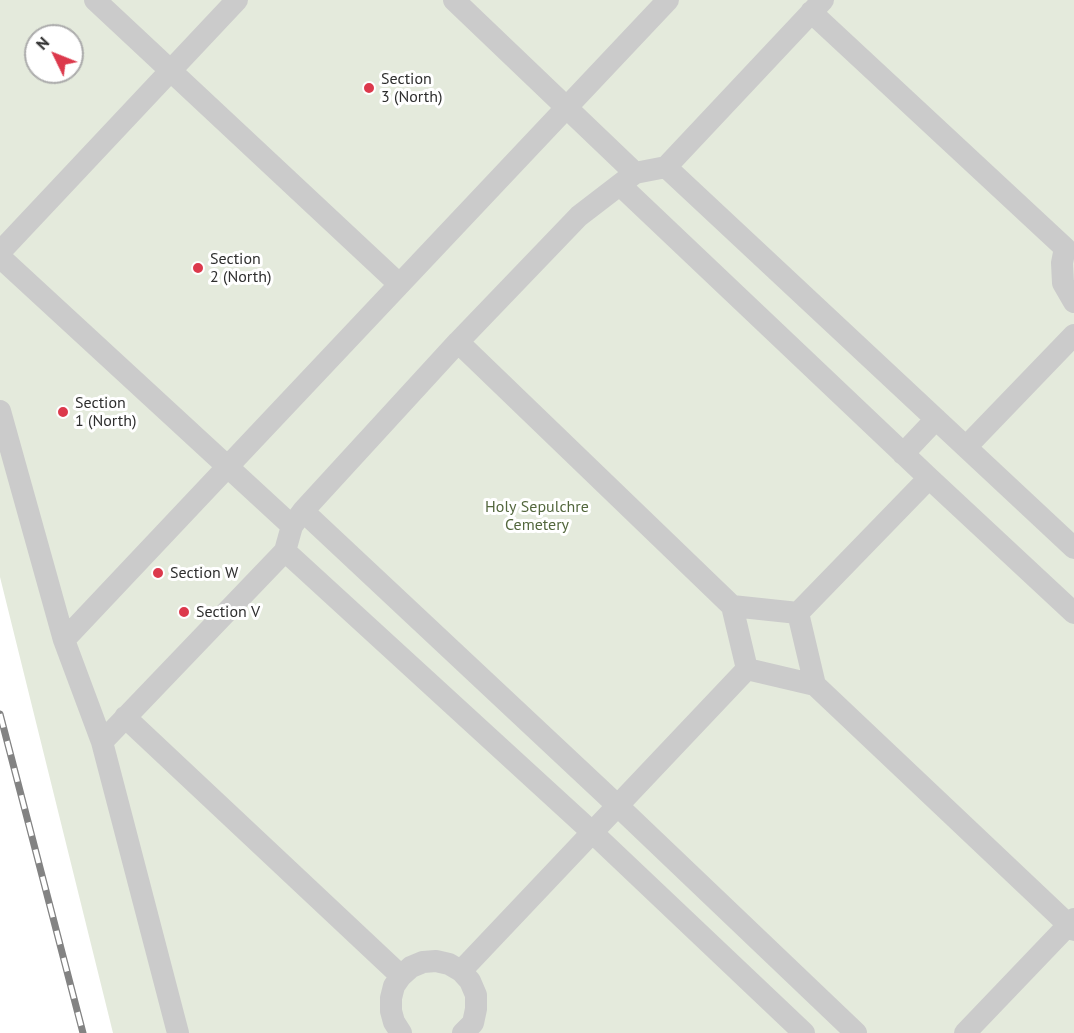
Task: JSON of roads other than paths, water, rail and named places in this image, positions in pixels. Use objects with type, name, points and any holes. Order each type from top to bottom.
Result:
[{"type":"lane","points":[[95,0],[399,284]]},
{"type":"lane","points":[[0,252],[237,0]]},
{"type":"lane","points":[[454,0],[566,107],[628,179],[903,454],[1074,613]]},
{"type":"lane","points":[[64,640],[668,0]]},
{"type":"lane","points":[[102,742],[285,551],[297,518],[458,342],[579,216],[628,179],[666,167],[817,6],[1070,246],[1062,263],[1063,283],[1074,302]]},
{"type":"lane","points":[[666,167],[1074,548]]},
{"type":"lane","points":[[0,257],[227,465],[297,518],[618,806],[856,1033]]},
{"type":"lane","points":[[966,447],[1074,335]]},
{"type":"lane","points":[[458,342],[732,606],[747,669]]},
{"type":"lane","points":[[0,411],[64,640],[102,742],[178,1033]]},
{"type":"lane","points":[[903,454],[936,419]]},
{"type":"lane","points":[[798,613],[929,478]]},
{"type":"lane","points":[[285,551],[593,833],[804,1033]]},
{"type":"lane","points":[[732,606],[798,613]]},
{"type":"lane","points":[[798,613],[815,685]]},
{"type":"lane","points":[[461,970],[747,669]]},
{"type":"lane","points":[[747,669],[815,685],[1072,924],[965,1033]]},
{"type":"lane","points":[[125,717],[401,976]]},
{"type":"lane","points":[[401,1033],[394,1022],[391,1011],[394,986],[411,967],[430,962],[449,964],[461,970],[470,981],[476,995],[476,1009],[473,1023],[463,1033]]},
{"type":"railway","points":[[0,714],[83,1033]]},
{"type":"place","name":"Section 3 (North)","points":[[369,88]]},
{"type":"place","name":"Section 2 (North)","points":[[198,268]]},
{"type":"place","name":"Section 1 (North)","points":[[63,412]]},
{"type":"place","name":"Section W","points":[[158,573]]},
{"type":"place","name":"Section V","points":[[184,612]]},
{"type":"park label","name":"Holy Sepulchre Cemetery","points":[[537,516]]}]
